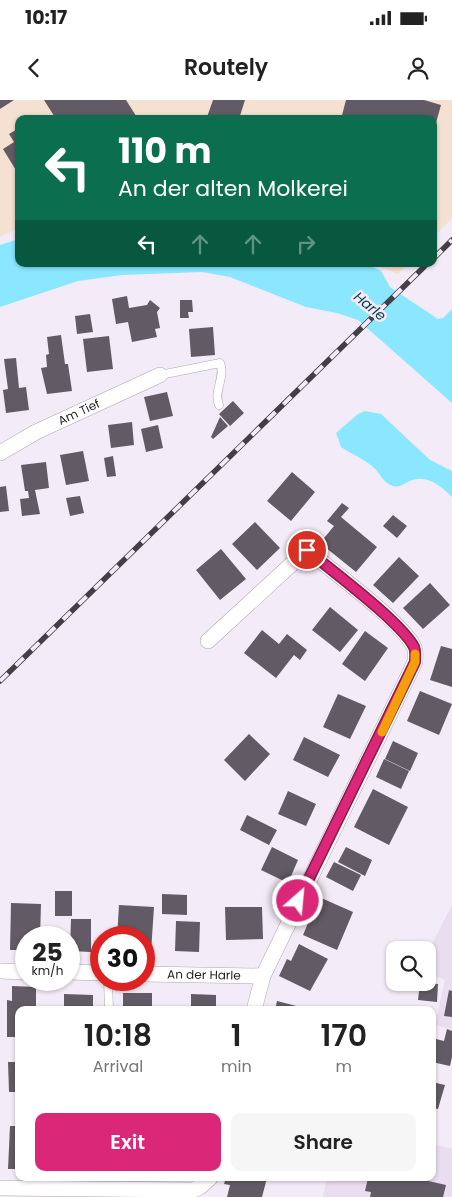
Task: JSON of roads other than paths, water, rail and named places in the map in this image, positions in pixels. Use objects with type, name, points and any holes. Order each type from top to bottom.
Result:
[{"type":"street","name":"Am Tief","points":[[0,453],[36,432],[160,375]]},
{"type":"street","points":[[208,641],[307,550],[390,620],[416,649],[415,662],[263,976],[255,1006]]},
{"type":"street","points":[[0,971],[15,972]]},
{"type":"street","name":"An der Harle","points":[[155,974],[263,976]]},
{"type":"street","points":[[0,1188],[109,1193],[193,1190],[204,1186]]},
{"type":"lane","points":[[160,375],[220,364],[222,370],[216,398],[219,405]]},
{"type":"lane","points":[[108,991],[108,1006]]},
{"type":"water","name":"Harle","points":[[15,240],[15,267],[373,267],[381,271],[390,287],[438,319],[443,318],[452,309],[452,403],[358,320],[337,313],[306,307],[230,277],[202,272],[122,275],[78,281],[0,307],[0,245]]},
{"type":"water","points":[[365,411],[381,414],[430,460],[452,471],[452,497],[442,488],[426,480],[414,480],[401,486],[390,485],[370,465],[341,447],[336,433],[358,414]]},
{"type":"railway","points":[[437,255],[452,240]]},
{"type":"railway","points":[[0,681],[424,267]]}]
